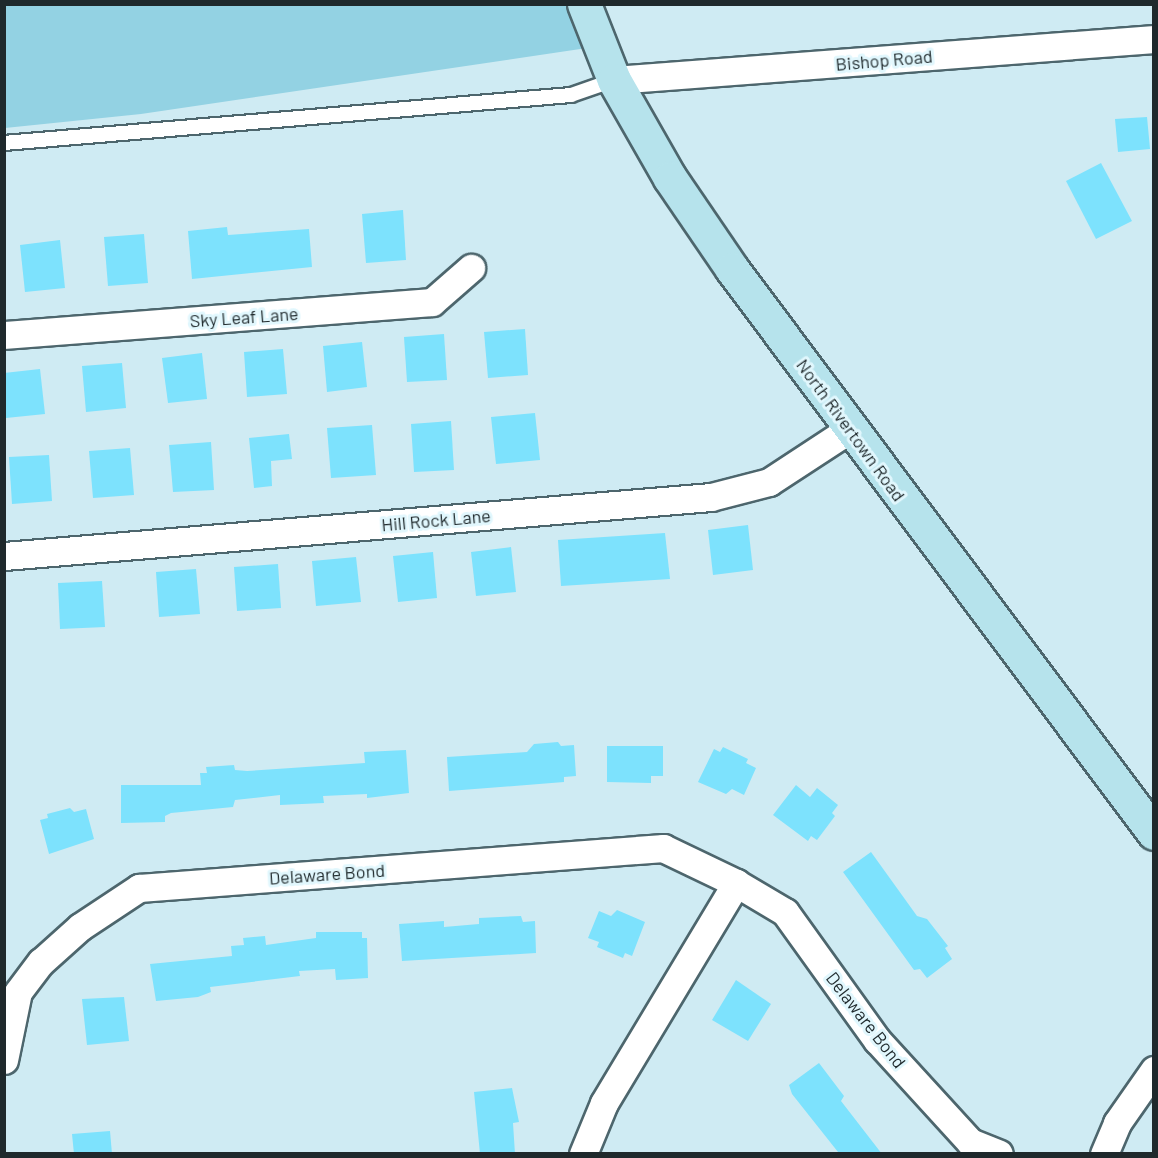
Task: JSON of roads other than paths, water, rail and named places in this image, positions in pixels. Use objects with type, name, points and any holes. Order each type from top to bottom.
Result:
[{"type":"street","name":"North Rivertown Road","points":[[584,4],[614,80],[695,214],[850,429],[1154,833]]},
{"type":"street","name":"Bishop Road","points":[[614,80],[1154,39]]},
{"type":"street","name":"Sky Leaf Lane","points":[[4,335],[432,302],[471,268]]},
{"type":"street","name":"Hill Rock Lane","points":[[4,556],[711,497],[770,482],[850,429]]},
{"type":"street","name":"Delaware Bond","points":[[4,1060],[11,988],[80,927],[139,888],[663,848],[736,883],[784,912],[877,1040],[970,1142],[999,1154]]},
{"type":"street","points":[[583,1154],[604,1103],[736,883]]},
{"type":"street","points":[[1104,1154],[1117,1123],[1154,1070]]},
{"type":"lane","points":[[4,143],[571,95],[614,80]]}]
